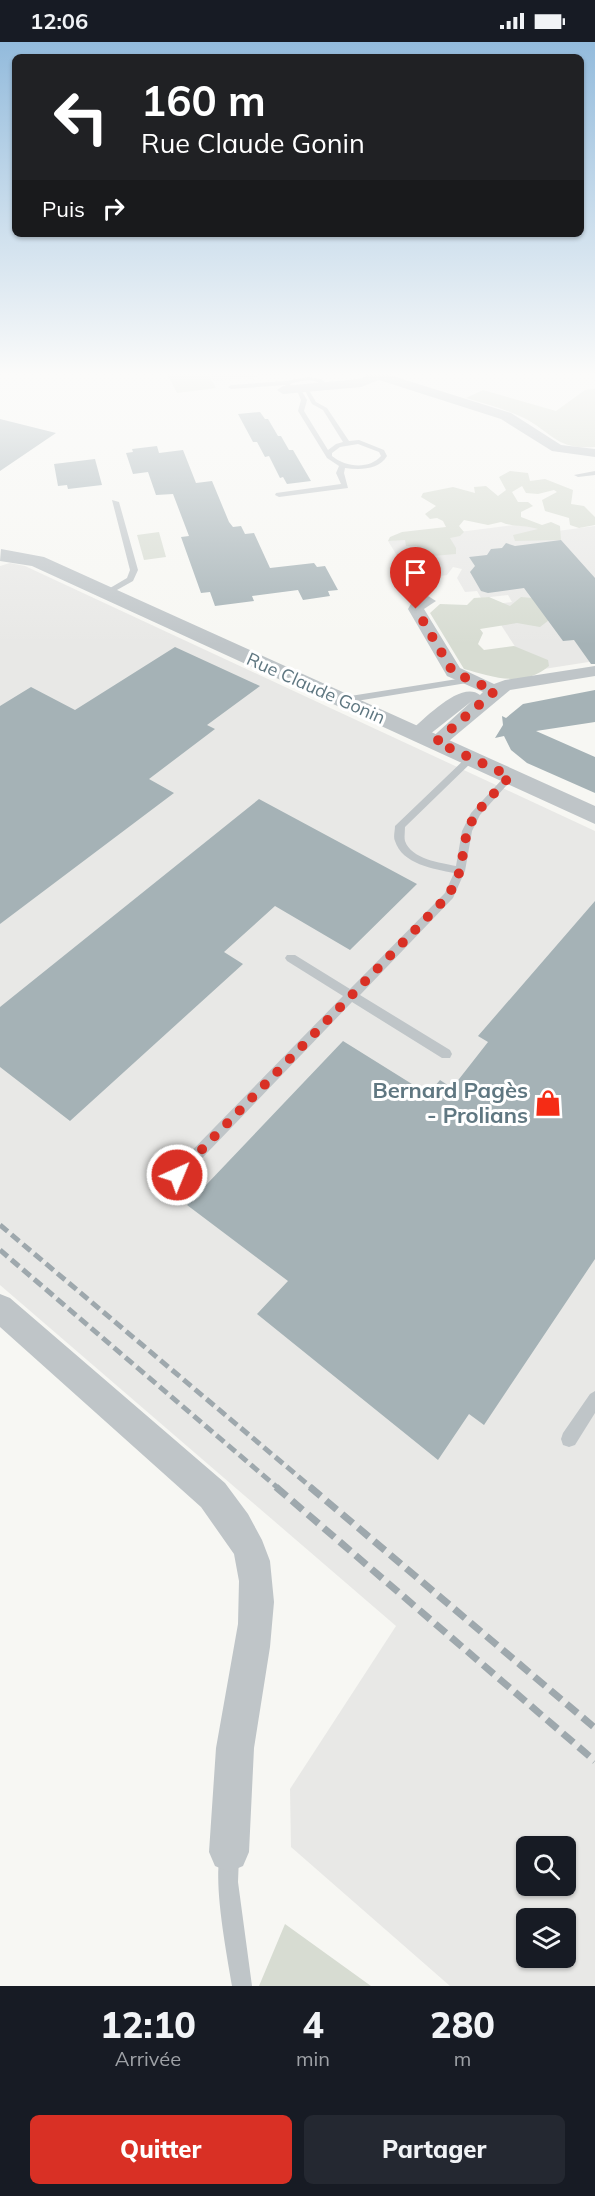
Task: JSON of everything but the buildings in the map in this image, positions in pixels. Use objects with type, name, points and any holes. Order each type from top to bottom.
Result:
[{"type":"street","name":"Rue Claude Gonin","points":[[2,545],[595,816]]},
{"type":"street","points":[[428,601],[418,605],[416,609],[453,672],[495,691]]},
{"type":"street","points":[[427,738],[505,685],[595,671]]},
{"type":"street","points":[[0,1308],[213,1495],[239,1529],[253,1560],[257,1592],[237,1735],[229,1852]]},
{"type":"lane","points":[[339,463],[366,466],[377,463]]},
{"type":"lane","points":[[279,495],[345,486],[340,473],[343,465]]},
{"type":"lane","points":[[578,475],[595,473]]},
{"type":"lane","points":[[108,593],[130,579],[134,570],[115,502]]},
{"type":"lane","points":[[344,700],[470,680]]},
{"type":"lane","points":[[460,871],[437,866],[408,852],[400,840],[400,826],[471,758]]},
{"type":"lane","points":[[177,1175],[449,895],[460,871],[467,831],[476,813],[510,776]]},
{"type":"lane","points":[[291,958],[446,1054]]},
{"type":"lane","points":[[569,1439],[595,1399]]},
{"type":"lane","points":[[229,1852],[228,1882],[242,1986]]},
{"type":"shaded area","points":[[510,471],[528,473],[530,481],[545,479],[573,490],[571,504],[584,506],[595,517],[595,525],[579,528],[570,525],[569,518],[545,511],[542,500],[557,492],[554,490],[538,494],[526,493],[522,486],[512,492],[518,502],[528,502],[533,506],[521,512],[521,517],[542,525],[551,522],[560,526],[561,540],[515,541],[513,535],[538,529],[501,522],[488,525],[464,520],[459,526],[464,532],[460,536],[450,538],[456,548],[456,554],[421,557],[416,550],[417,546],[406,546],[405,540],[388,541],[390,537],[402,532],[446,527],[443,521],[437,518],[430,519],[425,514],[436,506],[421,497],[423,493],[453,487],[475,493],[474,487],[486,486],[498,496],[506,490],[499,477]]},
{"type":"shaded area","points":[[522,524],[550,532],[595,526],[595,661],[531,671],[488,605],[512,602],[508,595],[481,598],[477,591],[465,592],[457,578],[462,569],[453,567],[447,575],[412,580],[388,541]]},
{"type":"shaded area","points":[[159,532],[166,557],[144,560],[137,535]]},
{"type":"shaded area","points":[[10,563],[25,566],[595,831],[595,1986],[450,1986],[291,1847],[290,1789],[396,1626],[0,1285],[0,566]]},
{"type":"shaded area","points":[[489,597],[510,606],[521,597],[532,598],[553,617],[540,627],[517,623],[480,629],[483,633],[478,644],[484,650],[514,646],[548,660],[549,666],[539,673],[519,679],[497,677],[464,669],[430,613],[440,604],[467,605],[474,598]]},
{"type":"shaded area","points":[[285,1924],[371,1986],[259,1986]]},
{"type":"railway","points":[[0,1225],[312,1488]]},
{"type":"railway","points":[[0,1250],[278,1488]]},
{"type":"railway","points":[[276,1487],[595,1761]]},
{"type":"railway","points":[[310,1487],[595,1728]]},
{"type":"place","name":"Bernard Pagès - Prolians","points":[[548,1103]]},
{"type":"route","points":[[177,1175],[449,895],[460,871],[467,831],[476,813],[510,776],[436,742],[495,691],[453,672],[416,609]]}]
